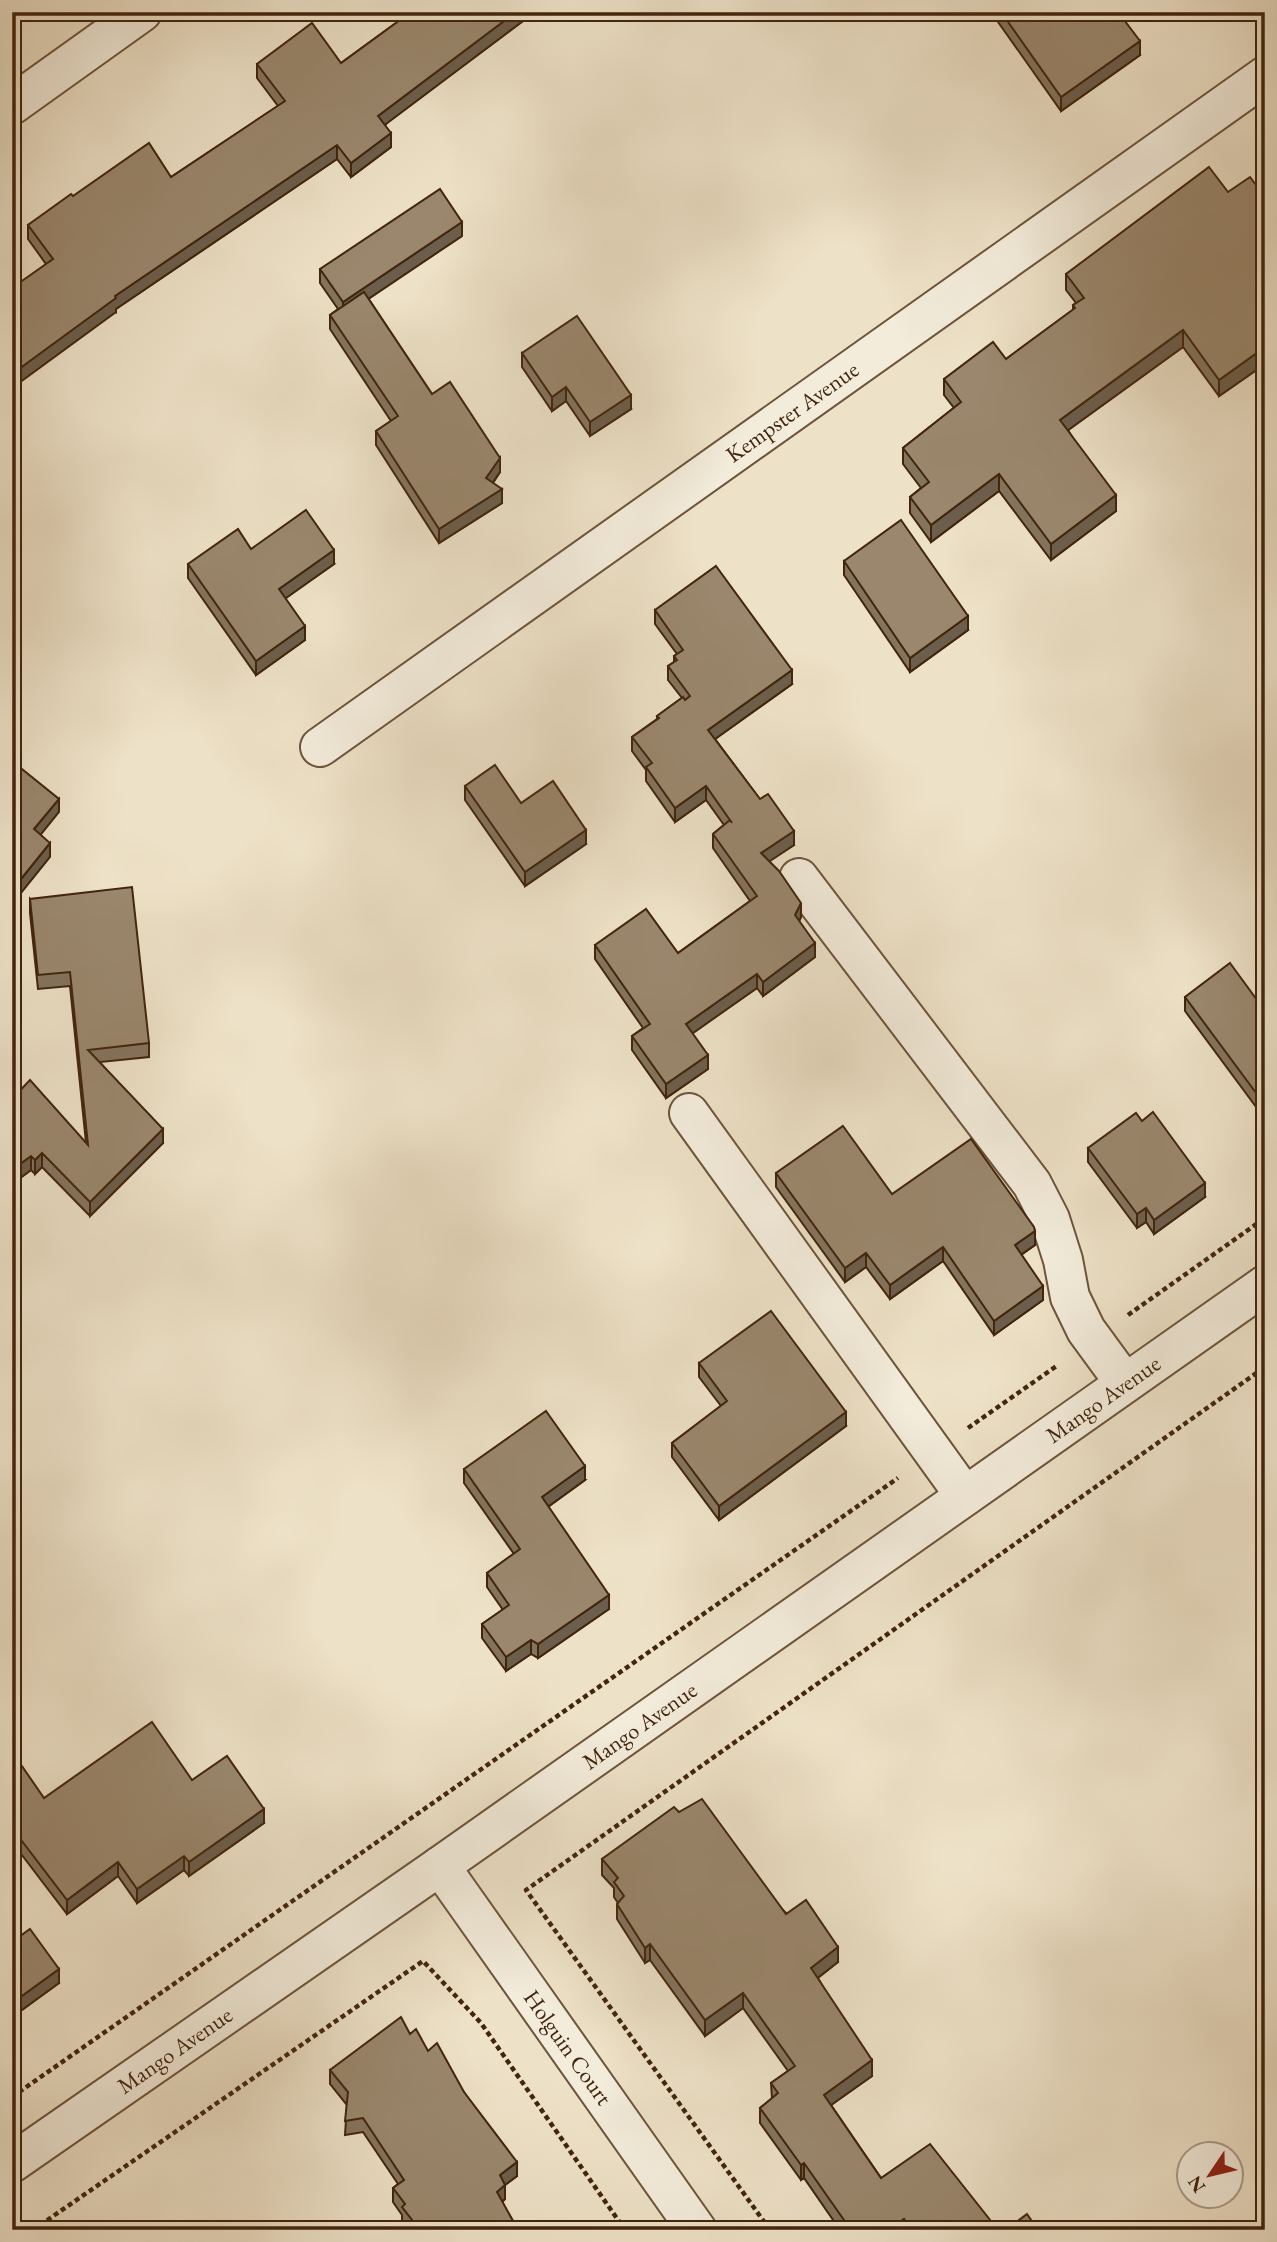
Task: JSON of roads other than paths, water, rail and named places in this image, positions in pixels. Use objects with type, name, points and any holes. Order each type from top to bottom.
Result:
[{"type":"street","points":[[12,105],[142,12]]},
{"type":"street","name":"Kempster Avenue","points":[[320,747],[1265,76]]},
{"type":"street","points":[[799,878],[1032,1184],[1050,1219],[1063,1260],[1070,1297],[1093,1340],[1124,1382]]},
{"type":"street","points":[[689,1113],[965,1496]]},
{"type":"street","name":"Mango Avenue","points":[[12,2163],[440,1866],[1265,1285]]},
{"type":"street","name":"Holguin Court","points":[[440,1866],[697,2230]]}]
